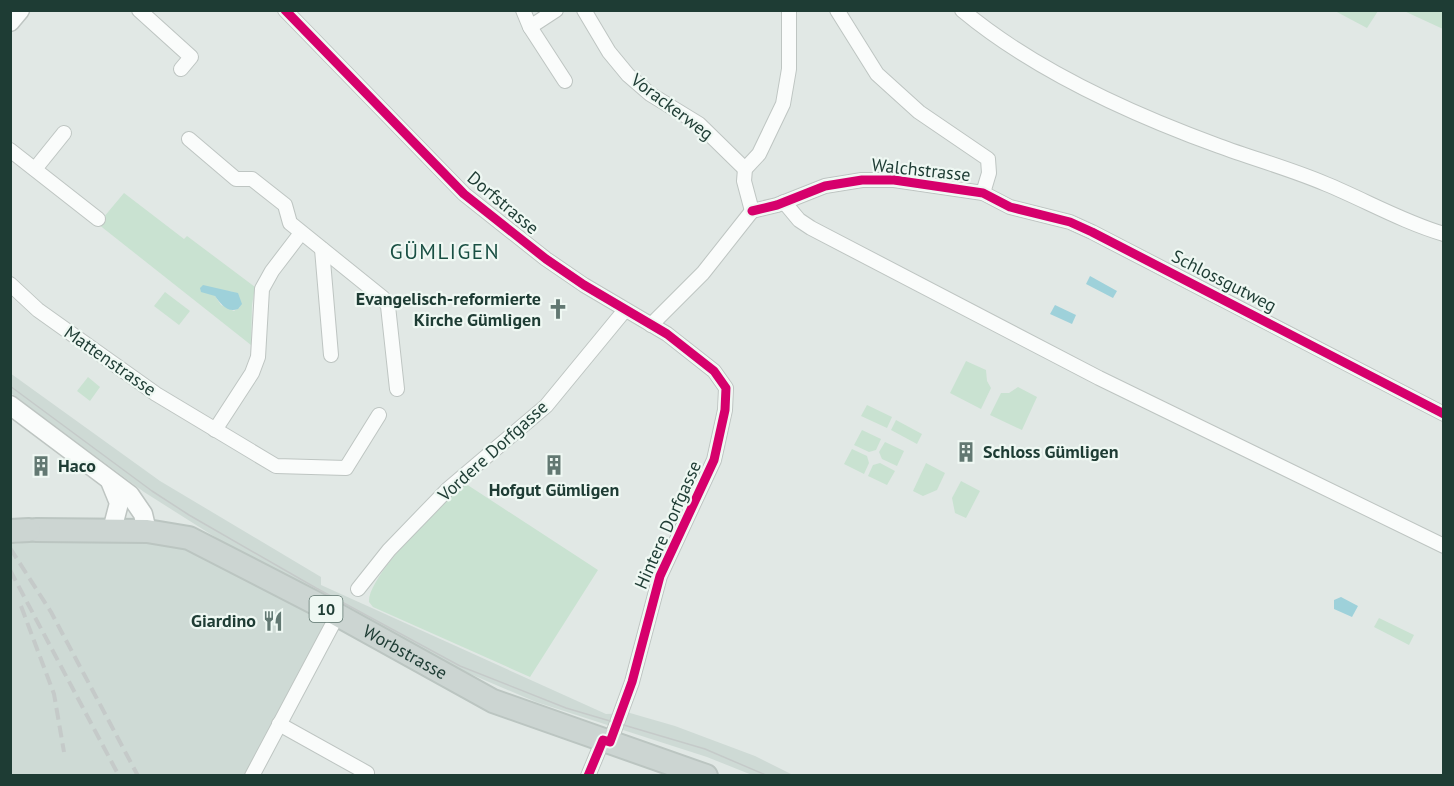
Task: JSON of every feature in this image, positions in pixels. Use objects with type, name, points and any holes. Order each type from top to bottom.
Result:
[{"type":"main road","name":"Worbstrasse","points":[[25,531],[112,530],[176,534],[206,545],[493,701],[706,776]]},
{"type":"street","points":[[10,22],[20,10]]},
{"type":"street","points":[[139,10],[191,57],[181,69]]},
{"type":"street","name":"Dorfstrasse","points":[[285,10],[464,194],[546,259],[651,325],[714,371],[726,388]]},
{"type":"street","points":[[523,10],[530,27],[565,81]]},
{"type":"street","points":[[530,27],[556,10]]},
{"type":"street","name":"Vorackerweg","points":[[584,10],[609,52],[628,75],[650,94],[699,124],[745,169]]},
{"type":"street","points":[[651,325],[703,273],[752,211],[744,181],[745,169],[759,154],[783,104],[789,69],[789,10]]},
{"type":"street","name":"Walchstrasse","points":[[752,211],[784,202],[814,189],[862,180],[894,180],[983,193],[990,168],[985,155],[920,112],[877,74],[837,10]]},
{"type":"street","points":[[962,10],[981,26],[1048,69],[1132,109],[1217,146],[1325,183],[1443,234]]},
{"type":"street","points":[[35,170],[64,133]]},
{"type":"street","points":[[189,139],[236,179],[252,179],[285,205],[290,223],[383,298],[388,306],[397,389]]},
{"type":"street","points":[[10,150],[98,219]]},
{"type":"street","name":"Schlossgutweg","points":[[983,193],[1010,207],[1070,222],[1092,232],[1443,414]]},
{"type":"street","points":[[784,202],[799,220],[811,228],[1068,362],[1443,546]]},
{"type":"street","points":[[215,430],[252,373],[258,357],[262,289],[272,271],[301,233]]},
{"type":"street","points":[[321,249],[331,355]]},
{"type":"street","name":"Mattenstrasse","points":[[10,284],[38,310],[113,364],[215,430],[276,466],[346,468],[379,415]]},
{"type":"street","name":"Vordere Dorfgasse","points":[[358,589],[389,550],[448,489],[546,406],[625,310]]},
{"type":"street","name":"Hintere Dorfgasse","points":[[588,776],[607,741],[632,682],[660,576],[714,460],[725,410],[726,388]]},
{"type":"street","points":[[10,405],[134,500],[142,514],[147,531]]},
{"type":"street","points":[[110,481],[119,503],[112,530]]},
{"type":"street","points":[[252,776],[337,616]]},
{"type":"street","points":[[279,724],[367,773]]},
{"type":"shaded area","points":[[10,373],[160,481],[321,577],[321,585],[606,714],[630,713],[675,726],[755,756],[793,775],[752,775],[707,757],[536,702],[461,670],[312,594],[245,556],[144,492],[11,393]]},
{"type":"shaded area","points":[[112,530],[147,531],[337,616],[252,775],[11,775],[10,537],[15,544]]},
{"type":"green space","points":[[1335,11],[1378,11],[1367,28]]},
{"type":"green space","points":[[1404,11],[1443,11],[1443,29]]},
{"type":"green space","points":[[124,193],[184,239],[187,236],[255,287],[251,345],[98,224]],"holes":[[[217,290],[234,292],[240,307],[234,311],[221,305],[215,296]]]},
{"type":"green space","points":[[165,292],[190,311],[179,325],[154,306]]},
{"type":"green space","points":[[966,361],[986,370],[987,381],[991,388],[981,409],[950,393]]},
{"type":"green space","points":[[88,377],[100,387],[90,401],[77,391]]},
{"type":"green space","points":[[1018,387],[1037,397],[1022,430],[990,415],[1001,393],[1009,393]]},
{"type":"green space","points":[[867,405],[892,417],[887,428],[861,416]]},
{"type":"green space","points":[[896,420],[922,434],[917,444],[891,430]]},
{"type":"green space","points":[[862,430],[881,439],[876,450],[869,452],[854,445]]},
{"type":"green space","points":[[885,442],[904,451],[897,466],[882,459],[879,452]]},
{"type":"green space","points":[[852,449],[867,456],[869,463],[864,474],[844,464]]},
{"type":"green space","points":[[880,463],[895,471],[887,485],[868,476],[873,465]]},
{"type":"green space","points":[[926,463],[945,473],[937,490],[923,496],[913,491]]},
{"type":"green space","points":[[961,481],[980,491],[966,518],[955,513],[952,498]]},
{"type":"green space","points":[[463,482],[598,570],[530,677],[373,607],[369,602],[380,575],[393,558]]},
{"type":"green space","points":[[1379,618],[1414,635],[1409,645],[1374,627]]},
{"type":"water","points":[[1090,276],[1117,291],[1113,298],[1086,284]]},
{"type":"water","points":[[203,285],[238,293],[242,304],[238,309],[227,309],[215,296],[201,292],[200,288]]},
{"type":"water","points":[[1055,305],[1076,315],[1072,324],[1050,314]]},
{"type":"water","points":[[1341,597],[1358,606],[1352,617],[1334,609],[1334,600]]},
{"type":"tram line","points":[[10,386],[152,491],[189,515],[316,588],[460,666],[566,708],[705,749],[768,776]]},
{"type":"railway","points":[[10,548],[51,612],[138,776]]},
{"type":"railway","points":[[10,570],[119,776]]},
{"type":"railway","points":[[21,606],[54,694],[64,752]]},
{"type":"cycle path","points":[[285,10],[464,194],[546,259],[584,285],[667,334],[714,371],[726,388],[725,410],[714,460],[660,576],[632,682],[610,742],[603,740],[588,776]]},
{"type":"cycle path","points":[[752,211],[777,205],[825,186],[862,180],[894,180],[983,193],[1010,207],[1070,222],[1092,232],[1444,414]]},
{"type":"place","name":"Evangelisch-reformierte Kirche Gümligen","points":[[558,309]]},
{"type":"place","name":"Schloss Gümligen","points":[[966,452]]},
{"type":"place","name":"Hofgut Gümligen","points":[[554,465]]},
{"type":"place","name":"Haco","points":[[41,466]]},
{"type":"place","name":"Giardino","points":[[273,621]]},
{"type":"district","name":"GÜMLIGEN","points":[[445,252]]}]
